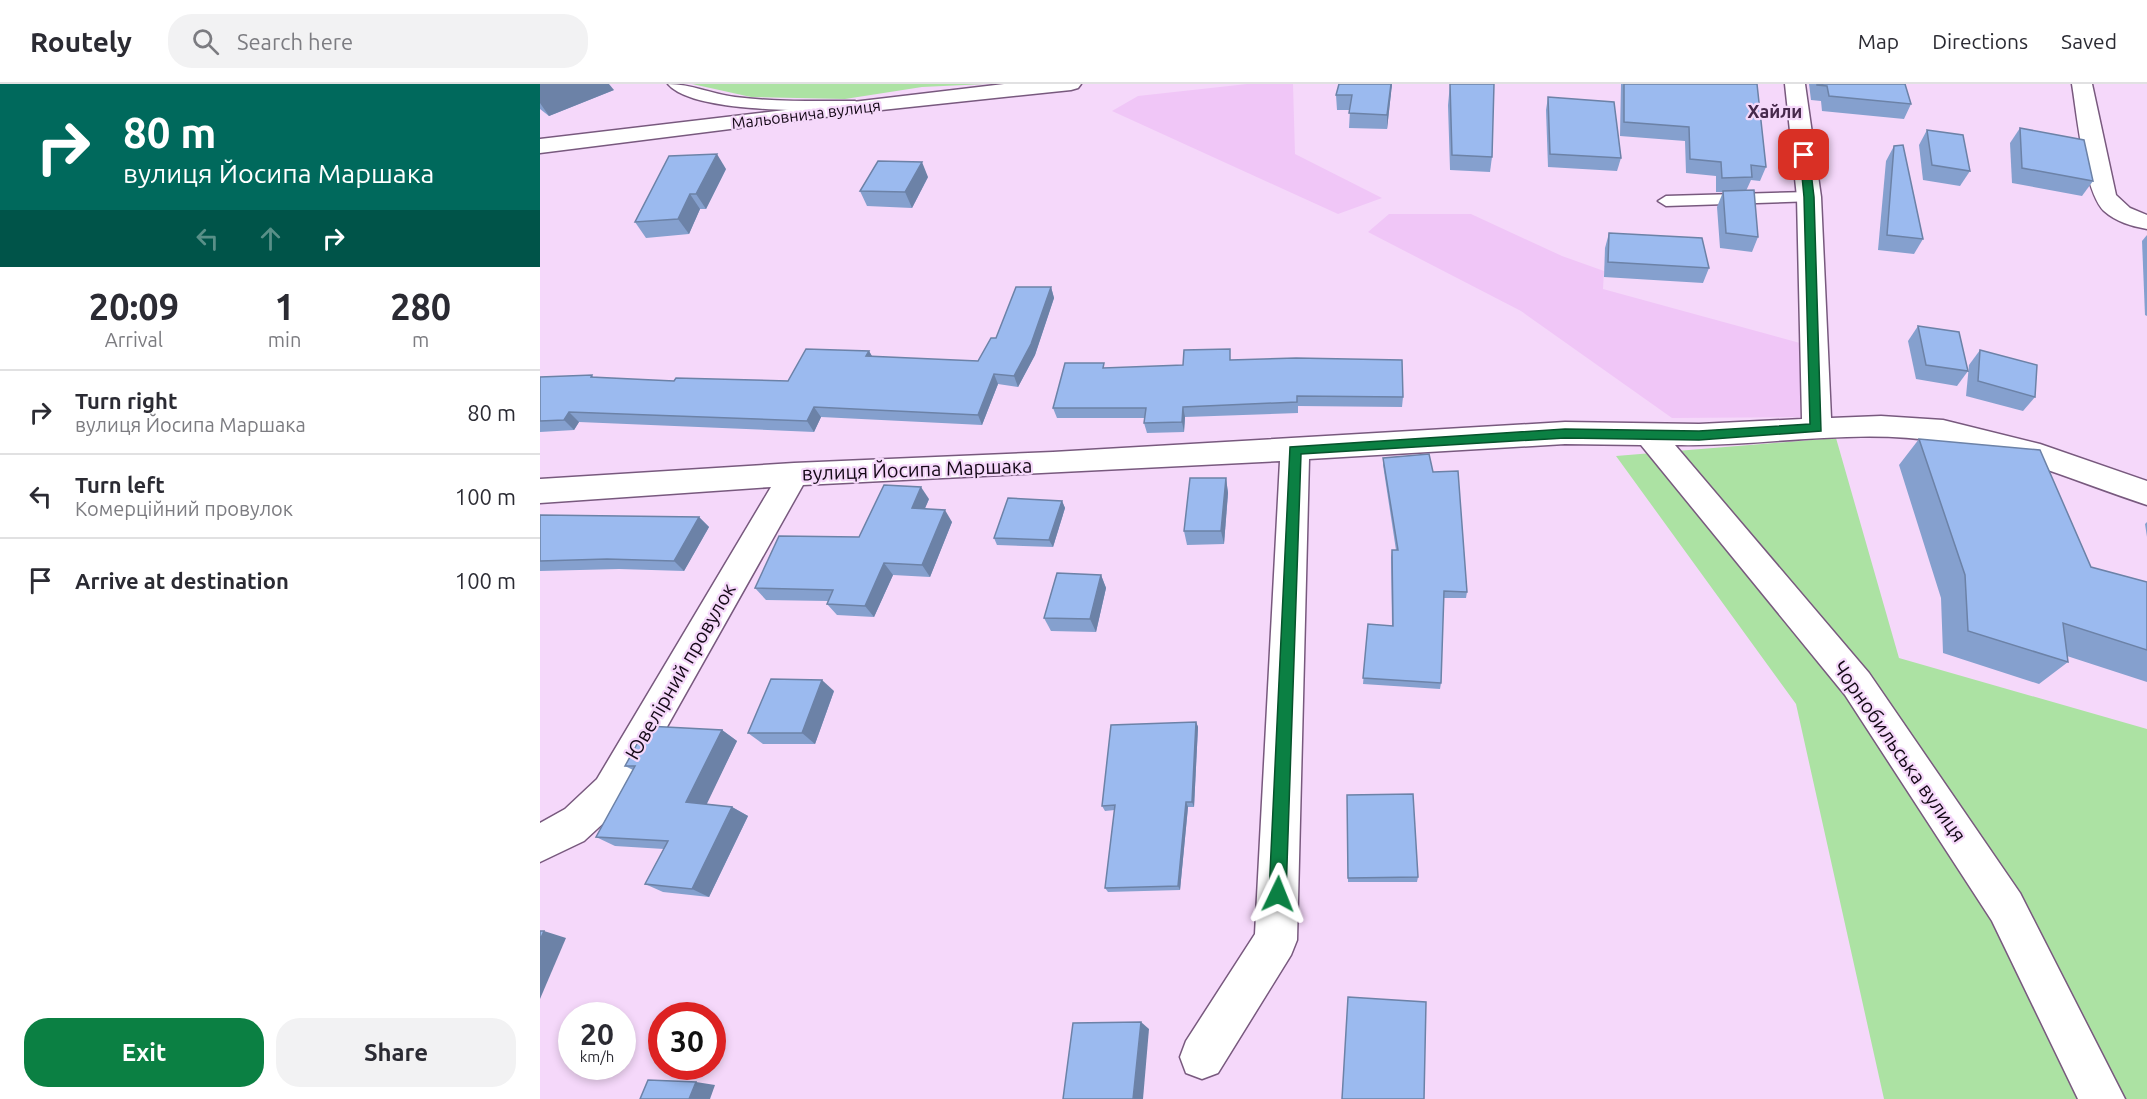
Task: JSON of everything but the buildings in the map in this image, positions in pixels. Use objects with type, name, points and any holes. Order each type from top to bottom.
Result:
[{"type":"street","name":"Мальовнича вулиця","points":[[540,146],[872,107],[960,93],[1071,84]]},
{"type":"street","points":[[1795,84],[1809,197],[1816,428]]},
{"type":"street","points":[[2082,84],[2104,195],[2111,207],[2121,214],[2147,222]]},
{"type":"street","name":"вулиця Йосипа Маршака","points":[[540,490],[794,474],[1295,450],[1565,434],[1699,435],[1881,426],[1943,430],[2040,455],[2147,493]]},
{"type":"street","name":"Чорнобильська вулиця","points":[[1649,434],[1857,684],[2006,907],[2102,1099]]},
{"type":"street","points":[[1202,1057],[1276,940],[1295,450]]},
{"type":"street","name":"Ювелірний провулок","points":[[540,843],[570,831],[591,814],[610,792],[794,474]]},
{"type":"lane","points":[[675,84],[684,90],[745,104],[872,107]]},
{"type":"lane","points":[[1666,201],[1809,197]]},
{"type":"shaded area","points":[[1247,84],[1293,84],[1295,154],[1382,198],[1338,214],[1112,111],[1138,96]]},
{"type":"shaded area","points":[[1389,214],[1471,214],[1562,256],[1604,271],[1603,289],[1800,343],[1800,417],[1672,418],[1521,311],[1368,232]]},
{"type":"green space","points":[[692,84],[986,84],[922,87],[845,99],[751,97]]},
{"type":"green space","points":[[1836,438],[1899,658],[2147,729],[2147,1099],[1884,1099],[1796,704],[1616,456]]},
{"type":"district","name":"Хайли","points":[[1775,111]]},
{"type":"route","points":[[1278,894],[1295,450],[1565,434],[1699,435],[1816,428],[1809,197],[1804,155]]}]
